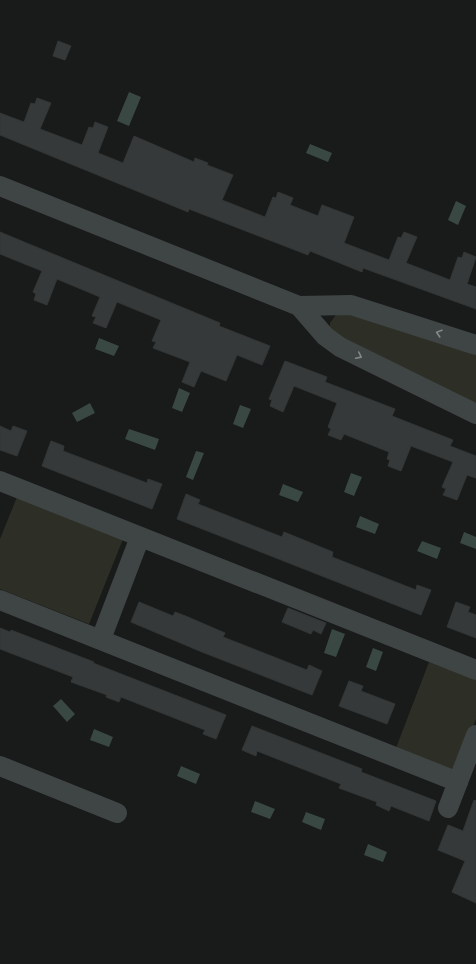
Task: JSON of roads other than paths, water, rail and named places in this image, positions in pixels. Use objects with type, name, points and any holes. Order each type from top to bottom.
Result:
[{"type":"street","points":[[0,186],[299,306],[323,306],[338,304],[359,307],[476,345]]},
{"type":"street","points":[[325,336],[326,318],[338,304]]},
{"type":"street","points":[[299,306],[325,336],[340,347],[476,414]]},
{"type":"street","points":[[0,481],[476,670]]},
{"type":"street","points":[[101,640],[140,537]]},
{"type":"street","points":[[0,600],[458,782]]},
{"type":"street","points":[[448,808],[476,735]]},
{"type":"street","points":[[0,766],[117,813]]}]
